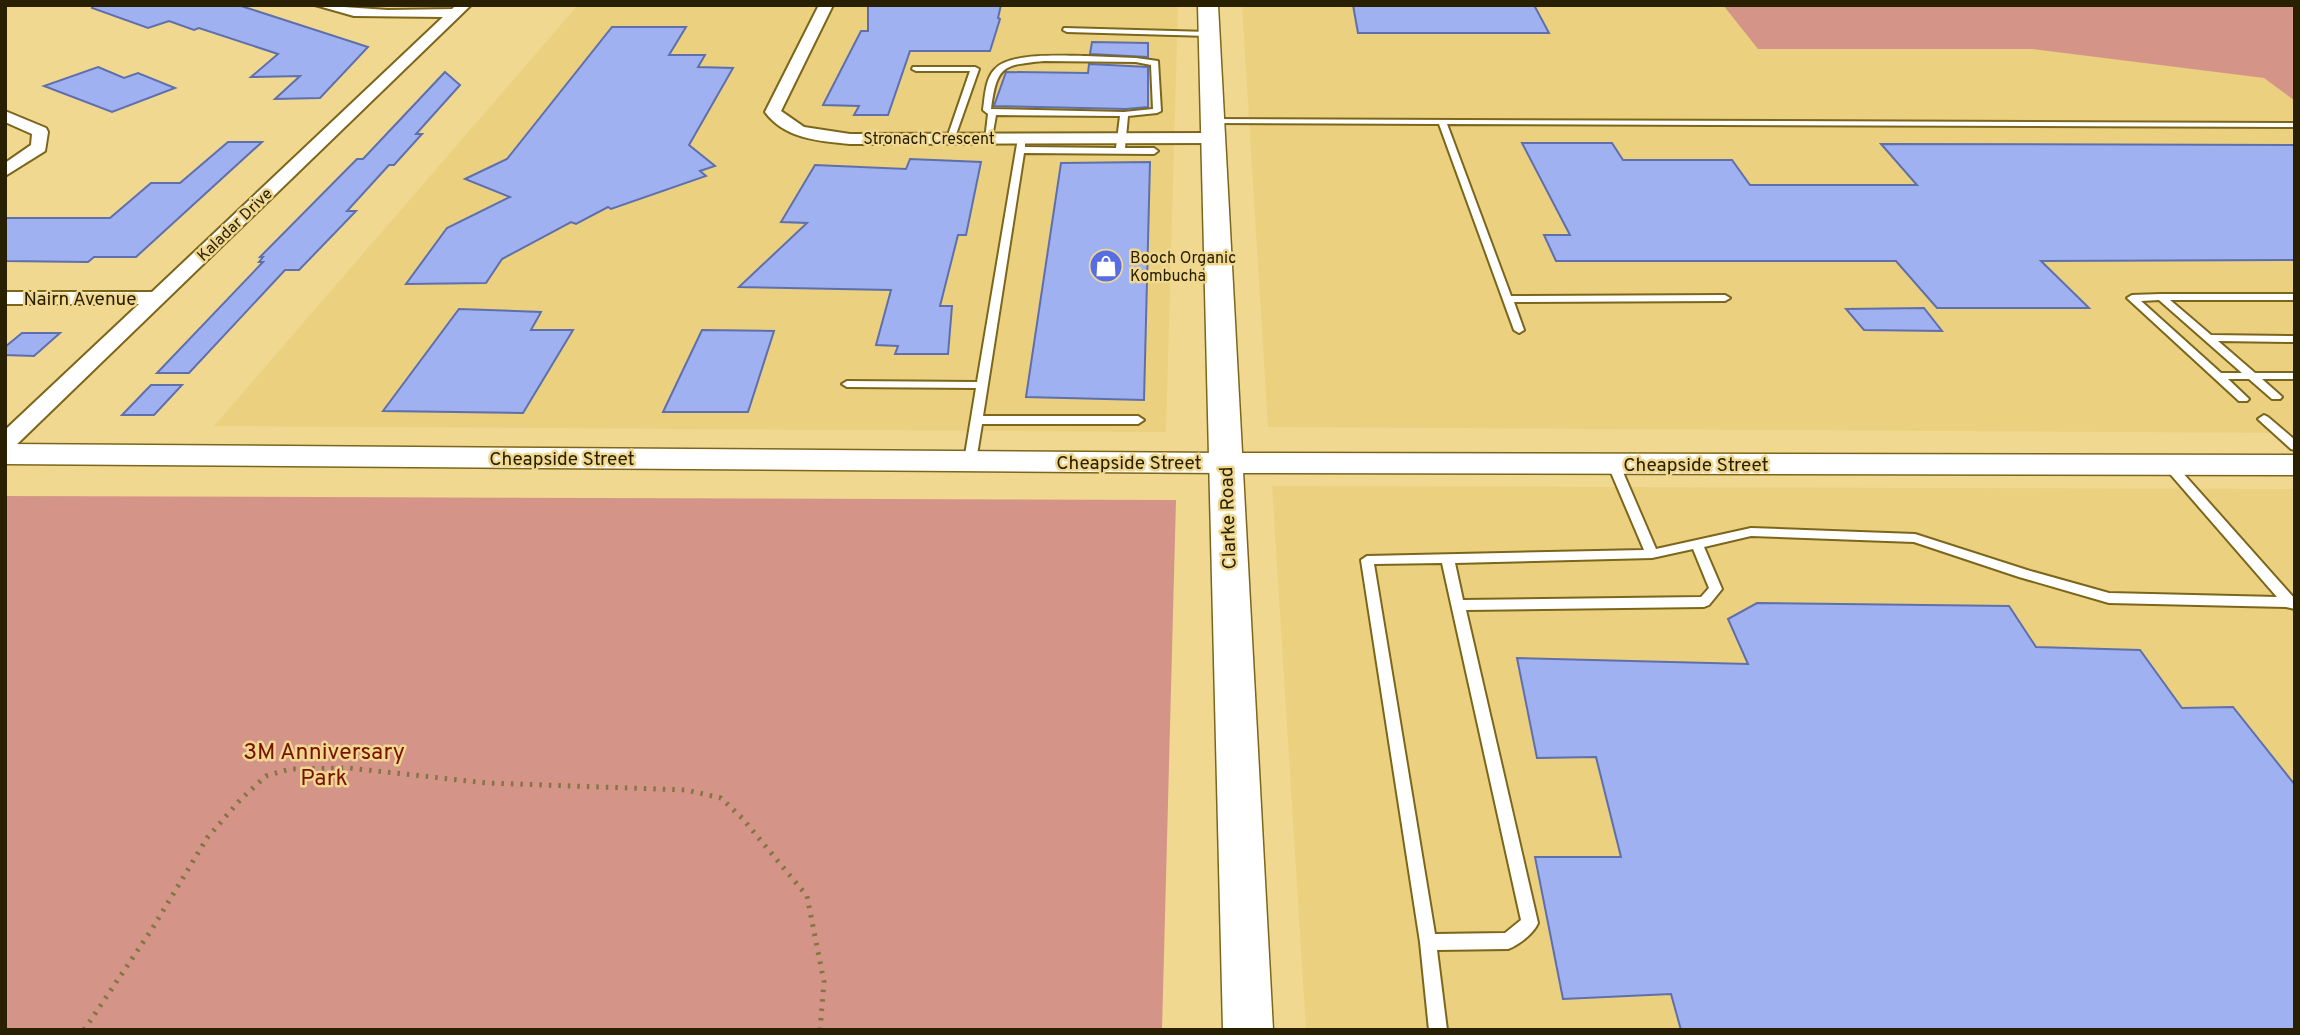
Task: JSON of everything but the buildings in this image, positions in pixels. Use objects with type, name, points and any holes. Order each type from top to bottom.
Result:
[{"type":"main road","name":"Clarke Road","points":[[1208,20],[1248,1030]]},
{"type":"street","points":[[322,5],[338,11],[365,13],[459,9]]},
{"type":"street","name":"Stronach Crescent","points":[[826,5],[773,112],[783,124],[812,135],[850,139],[988,138],[1022,144],[1120,144],[1212,129]]},
{"type":"street","name":"Kaladar Drive","points":[[5,443],[459,9]]},
{"type":"street","points":[[5,116],[40,132],[39,147],[5,171]]},
{"type":"street","name":"Nairn Avenue","points":[[5,298],[155,298]]},
{"type":"street","name":"Cheapside Street","points":[[5,454],[1224,463],[2295,465]]},
{"type":"lane","points":[[1067,30],[1208,20]]},
{"type":"lane","points":[[1018,60],[1136,60],[1155,63],[1157,111],[1124,114],[992,113],[986,110],[993,78],[998,70],[1018,60]]},
{"type":"lane","points":[[916,69],[975,69],[951,138]]},
{"type":"lane","points":[[988,138],[992,113]]},
{"type":"lane","points":[[1124,114],[1120,144],[1154,151]]},
{"type":"lane","points":[[1212,129],[1442,121],[2295,125]]},
{"type":"lane","points":[[1442,121],[1519,330]]},
{"type":"lane","points":[[970,461],[1022,144]]},
{"type":"lane","points":[[2161,297],[2276,397]]},
{"type":"lane","points":[[2243,399],[2132,298],[2295,297]]},
{"type":"lane","points":[[1509,299],[1725,298]]},
{"type":"lane","points":[[2208,338],[2295,339]]},
{"type":"lane","points":[[2218,376],[2295,376]]},
{"type":"lane","points":[[848,384],[982,385]]},
{"type":"lane","points":[[977,419],[1138,419]]},
{"type":"lane","points":[[2264,419],[2295,446]]},
{"type":"lane","points":[[1613,464],[1652,554]]},
{"type":"lane","points":[[2169,465],[2292,605]]},
{"type":"lane","points":[[1438,1030],[1428,942],[1367,560],[1652,554],[1751,532],[1915,538],[2024,575],[2109,598],[2292,605]]},
{"type":"lane","points":[[1459,605],[1704,602],[1716,589],[1697,545]]},
{"type":"lane","points":[[1428,942],[1508,941],[1530,923],[1447,557]]},
{"type":"path","points":[[83,1030],[152,929],[207,838],[241,799],[265,776],[290,769],[349,768],[487,783],[686,790],[721,798],[742,818],[807,896],[824,982],[820,1030]]},
{"type":"shaded area","points":[[578,5],[1178,5],[1166,432],[214,426]]},
{"type":"shaded area","points":[[1242,5],[1723,5],[1759,49],[2032,49],[2264,78],[2295,101],[2295,433],[1268,427]]},
{"type":"shaded area","points":[[1272,486],[2295,489],[2295,1030],[1306,1030]]},
{"type":"green space","points":[[1723,5],[2295,5],[2295,101],[2264,78],[2032,49],[1758,49]]},
{"type":"green space","name":"3M Anniversary Park","points":[[5,496],[1176,500],[1162,1030],[5,1030]]},
{"type":"place","name":"Booch Organic Kombucha","points":[[1106,266]]}]
